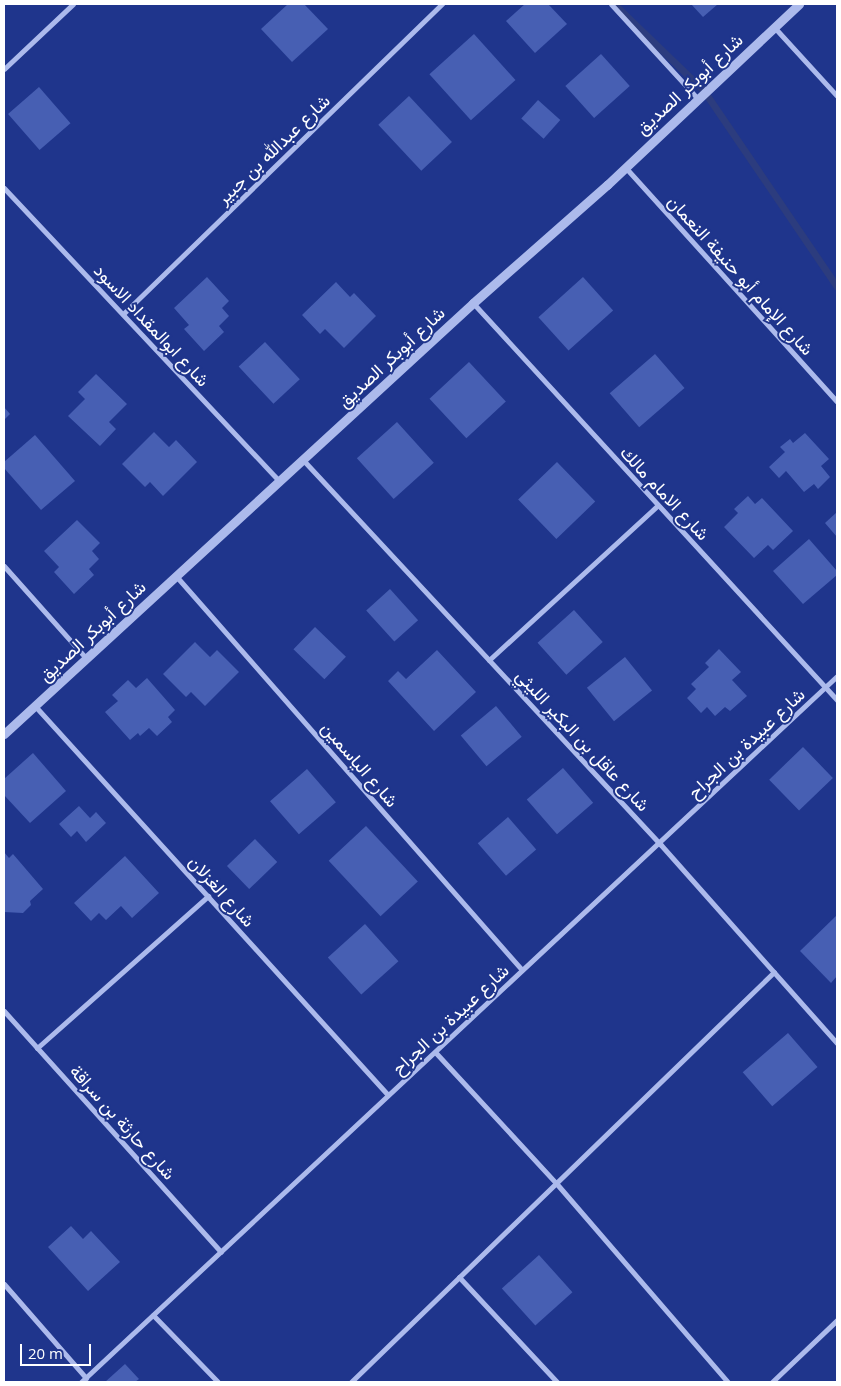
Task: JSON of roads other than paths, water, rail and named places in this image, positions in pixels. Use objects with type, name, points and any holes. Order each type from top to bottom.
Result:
[{"type":"street","points":[[4,69],[74,4]]},
{"type":"street","name":"شارع عبدالله بن جبير","points":[[123,314],[442,4]]},
{"type":"street","points":[[611,4],[697,98]]},
{"type":"street","name":"شارع أبوبكر الصديق","points":[[4,734],[279,481],[304,461],[799,4]]},
{"type":"street","points":[[774,27],[837,96]]},
{"type":"street","name":"شارع الإمام أبو حنيفة النعمان","points":[[624,167],[837,402]]},
{"type":"street","name":"شارع ابوالمقداد الاسود","points":[[4,188],[279,481]]},
{"type":"street","name":"شارع الامام مالك","points":[[473,303],[837,700]]},
{"type":"street","name":"شارع عاقل بن البكير الليثي","points":[[304,461],[659,842],[837,1043]]},
{"type":"street","points":[[489,660],[658,506]]},
{"type":"street","points":[[4,566],[86,658]]},
{"type":"street","name":"شارع الياسمين","points":[[176,576],[522,970]]},
{"type":"street","name":"شارع عبيدة بن الجراح","points":[[81,1382],[388,1095],[436,1053],[522,970],[837,676]]},
{"type":"street","name":"شارع الغزلان","points":[[35,706],[388,1095]]},
{"type":"street","points":[[37,1048],[208,896]]},
{"type":"street","points":[[351,1382],[774,972]]},
{"type":"street","name":"شارع حارثة بن سراقة","points":[[4,1011],[221,1252]]},
{"type":"street","points":[[436,1053],[556,1184],[728,1382]]},
{"type":"street","points":[[459,1277],[557,1382]]},
{"type":"street","points":[[4,1284],[86,1378]]},
{"type":"street","points":[[153,1314],[218,1382]]},
{"type":"street","points":[[772,1382],[837,1320]]},
{"type":"waterway","points":[[614,4],[704,91],[837,287]]}]
